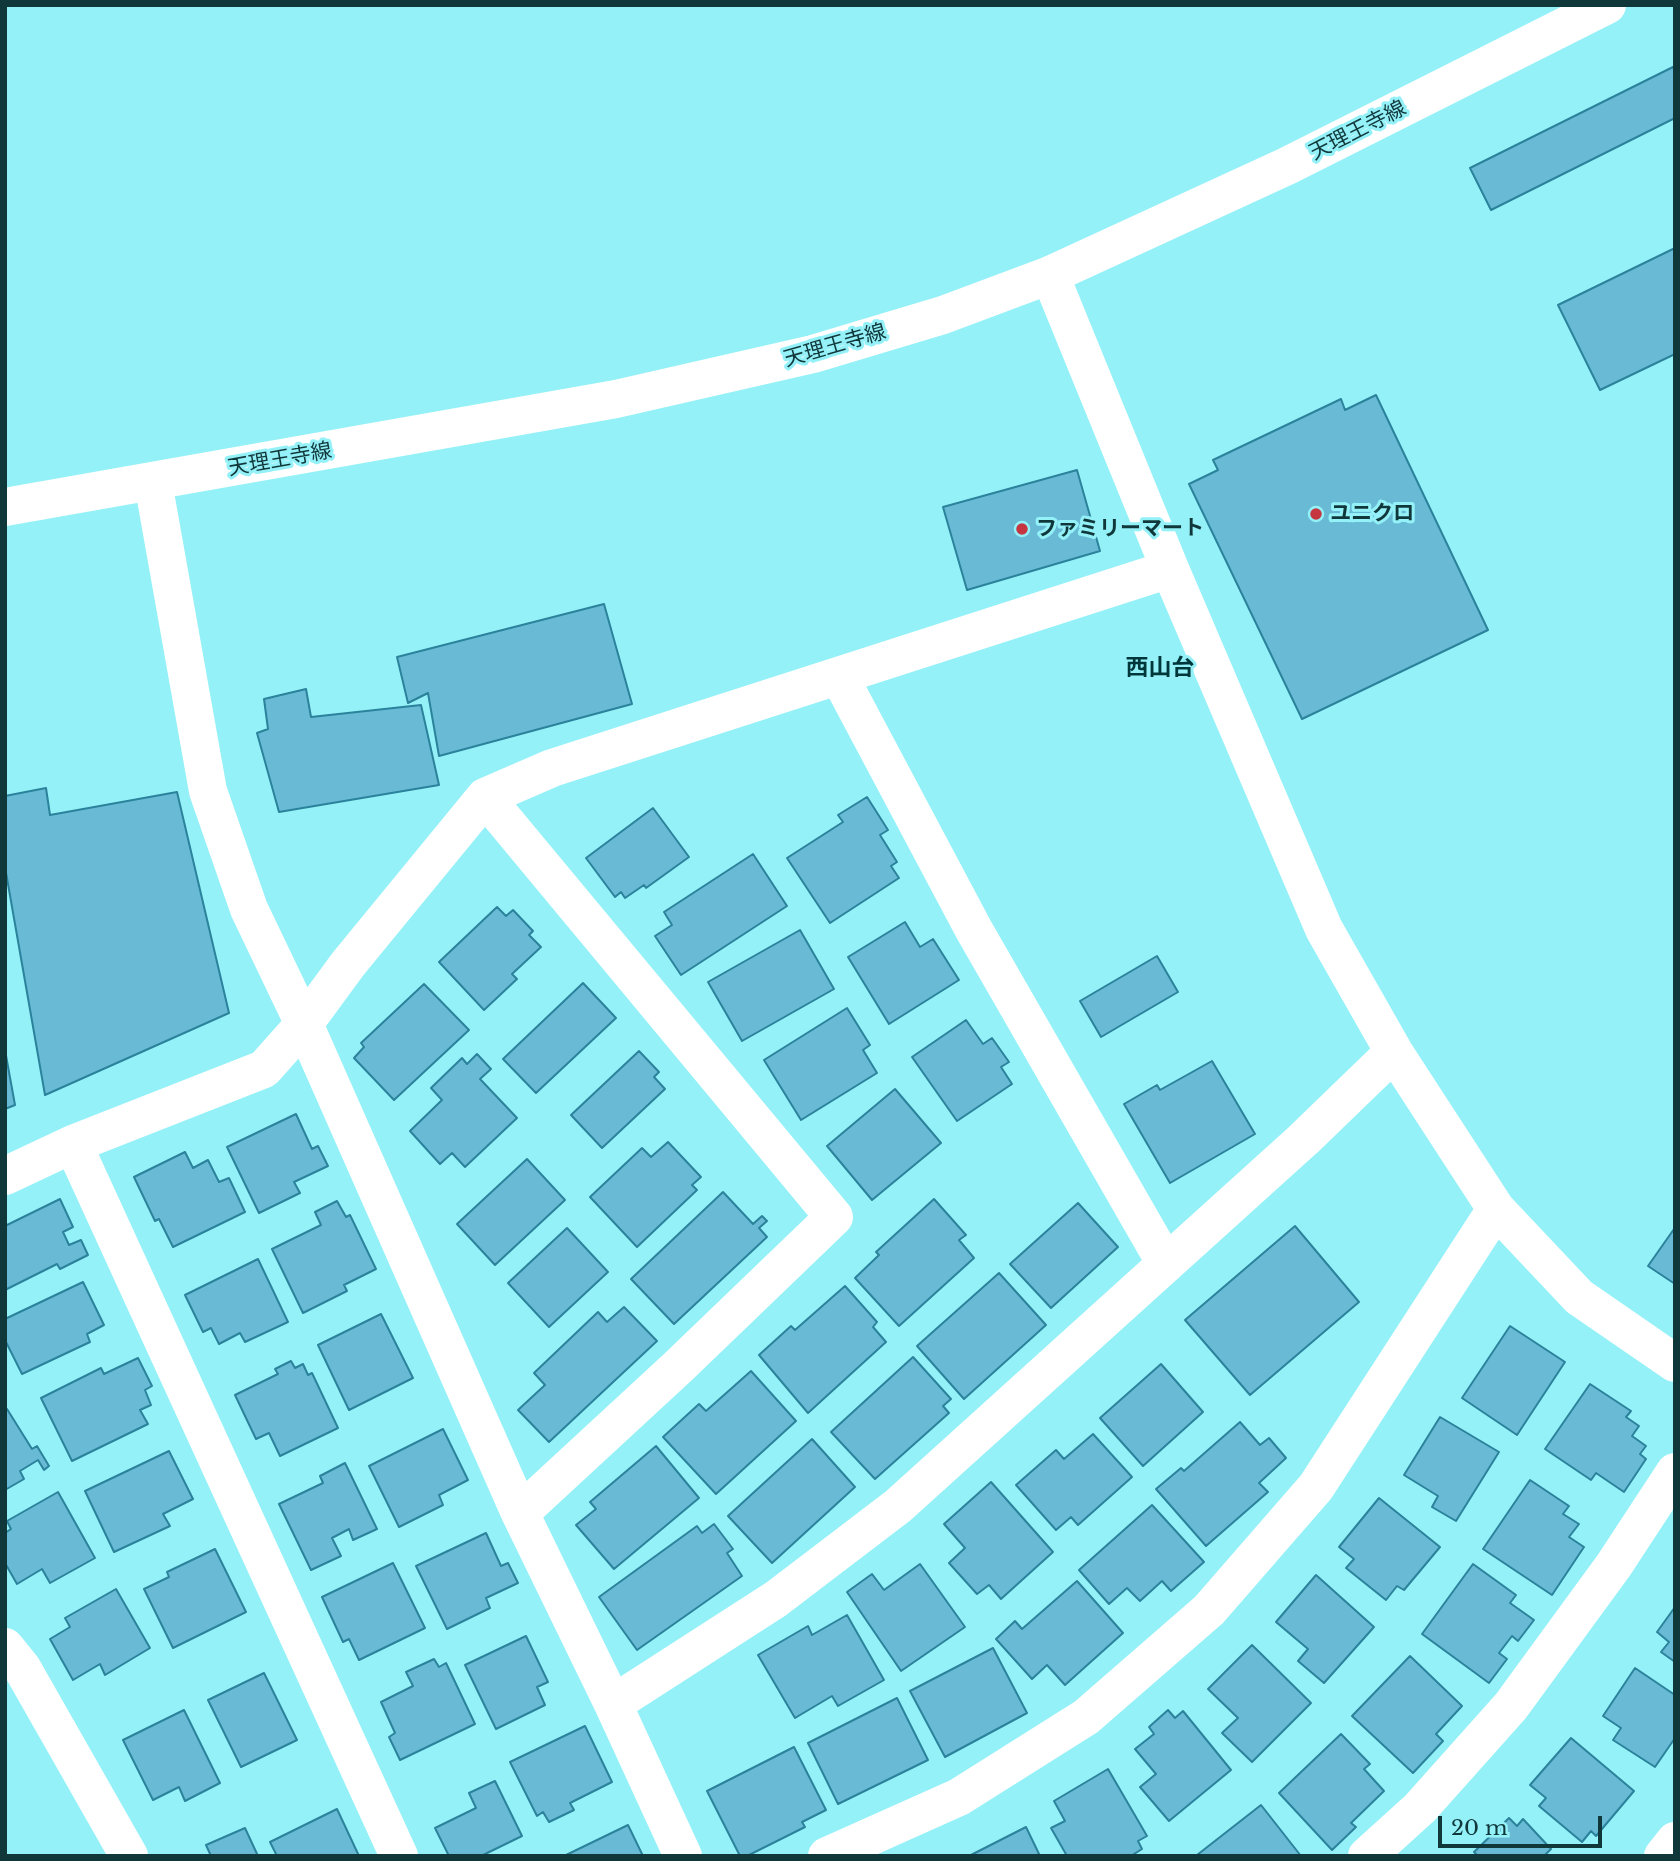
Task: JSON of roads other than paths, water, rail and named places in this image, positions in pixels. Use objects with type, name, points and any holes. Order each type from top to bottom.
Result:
[{"type":"street","name":"天理王寺線","points":[[5,507],[616,399],[813,354],[943,315],[1050,275],[1287,166],[1607,5]]},
{"type":"street","points":[[1050,275],[1170,569],[1324,929],[1394,1052],[1496,1209],[1579,1297],[1675,1363]]},
{"type":"street","points":[[153,482],[208,791],[249,909],[304,1024],[520,1513],[683,1856]]},
{"type":"street","points":[[5,1176],[73,1144],[264,1069],[304,1024],[348,964],[485,797],[552,768],[1170,569]]},
{"type":"street","points":[[839,676],[974,930],[1166,1264]]},
{"type":"street","points":[[485,797],[834,1217],[678,1367],[520,1513]]},
{"type":"street","points":[[613,1704],[776,1599],[898,1506],[1304,1139],[1394,1052]]},
{"type":"street","points":[[73,1144],[398,1856]]},
{"type":"street","points":[[827,1856],[959,1797],[1086,1717],[1209,1610],[1316,1486],[1496,1209]]},
{"type":"street","points":[[1367,1856],[1420,1808],[1511,1706],[1614,1565],[1675,1472]]},
{"type":"street","points":[[5,1647],[22,1668],[129,1856]]},
{"type":"street","points":[[1663,1856],[1675,1841]]},
{"type":"place","name":"ユニクロ","points":[[1316,514]]},
{"type":"place","name":"ファミリーマート","points":[[1022,529]]},
{"type":"district","name":"西山台","points":[[1160,669]]}]
